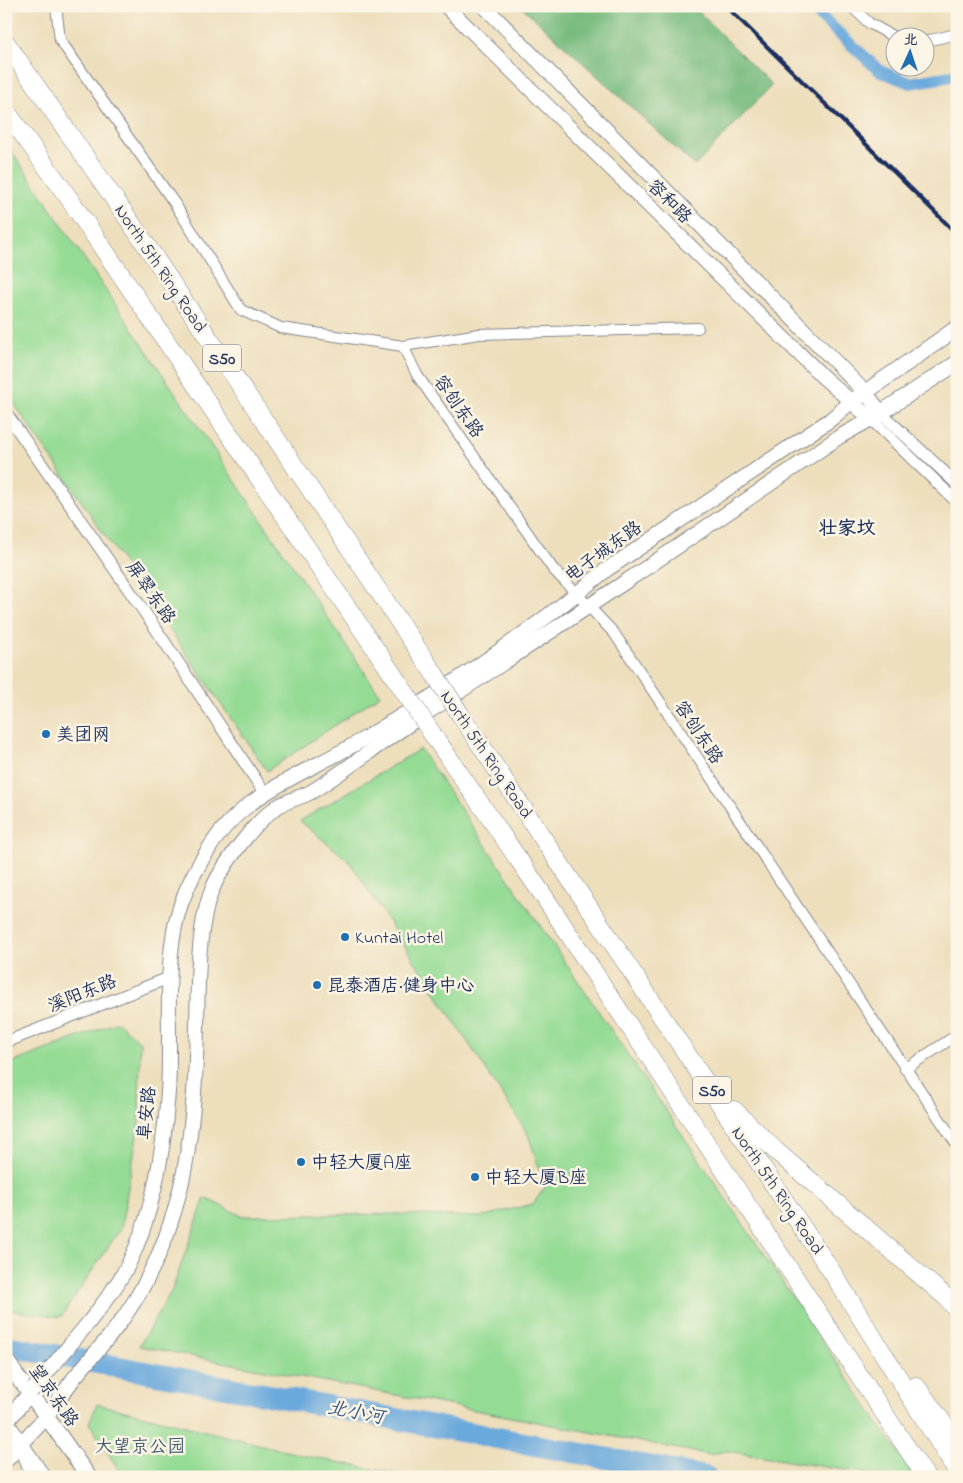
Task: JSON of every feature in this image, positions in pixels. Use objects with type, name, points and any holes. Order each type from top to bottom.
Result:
[{"type":"highway","name":"North 5th Ring Road","points":[[6,43],[146,244],[710,1088],[832,1272],[957,1471]]},
{"type":"highway","name":"North 5th Ring Road","points":[[6,111],[66,194],[550,906],[922,1472]]},
{"type":"highway","points":[[710,1088],[776,1151],[953,1305]]},
{"type":"highway","points":[[832,1272],[957,1442]]},
{"type":"main road","name":"容和路","points":[[446,6],[850,403],[877,417]]},
{"type":"main road","name":"容和路","points":[[484,6],[865,392],[877,417]]},
{"type":"main road","name":"电子城东路","points":[[264,792],[361,740],[461,676],[629,554],[815,430],[865,392],[957,328]]},
{"type":"main road","name":"电子城东路","points":[[46,1417],[74,1378],[113,1332],[137,1299],[157,1261],[174,1218],[186,1169],[196,1081],[198,982],[206,910],[212,889],[230,858],[277,806],[308,793],[588,606],[611,593],[839,437],[877,417],[957,363]]},
{"type":"main road","name":"阜安路","points":[[6,1422],[26,1387],[89,1322],[128,1265],[144,1224],[156,1180],[168,1090],[171,977],[174,934],[180,906],[192,876],[211,844],[228,824],[264,792]]},
{"type":"main road","name":"望京东路","points":[[6,1360],[89,1477]]},
{"type":"main road","points":[[6,1460],[46,1417]]},
{"type":"main road","points":[[6,1422],[43,1477]]},
{"type":"street","points":[[56,6],[60,40],[175,204],[241,310],[281,328],[403,346],[479,334],[698,328]]},
{"type":"street","points":[[851,6],[869,23],[886,32]]},
{"type":"street","points":[[936,39],[957,34]]},
{"type":"street","name":"容创东路","points":[[403,346],[423,383],[553,568],[614,633],[957,1145]]},
{"type":"street","name":"屏翠东路","points":[[6,413],[154,626],[264,792]]},
{"type":"street","points":[[877,417],[957,484]]},
{"type":"street","points":[[877,417],[957,502]]},
{"type":"street","name":"溪阳东路","points":[[6,1042],[171,977]]},
{"type":"street","points":[[905,1069],[957,1035]]},
{"type":"street","points":[[21,1445],[31,1477]]},
{"type":"green space","points":[[521,6],[693,6],[772,85],[695,166]]},
{"type":"green space","points":[[6,143],[380,695],[267,771],[6,392]]},
{"type":"green space","points":[[420,749],[915,1477],[888,1477],[726,1451],[710,1455],[139,1346],[172,1290],[205,1198],[242,1216],[397,1214],[480,1217],[533,1204],[545,1187],[528,1134],[349,861],[300,821]]},
{"type":"green space","points":[[118,1022],[140,1042],[139,1124],[121,1228],[61,1317],[7,1310],[6,1065]]},
{"type":"green space","name":"大望京公园","points":[[97,1404],[302,1455],[412,1477],[123,1477],[89,1423]]},
{"type":"waterway","points":[[809,6],[880,71],[910,83],[957,75]]},
{"type":"waterway","name":"北小河","points":[[6,1346],[706,1477]]},
{"type":"waterway","points":[[637,1464],[640,1477]]},
{"type":"railway","points":[[726,6],[957,234]]},
{"type":"place","name":"美团网","points":[[46,734]]},
{"type":"place","name":"Kuntai Hotel","points":[[345,937]]},
{"type":"place","name":"昆泰酒店·健身中心","points":[[317,985]]},
{"type":"place","name":"中轻大厦A座","points":[[301,1162]]},
{"type":"place","name":"中轻大厦B座","points":[[475,1177]]},
{"type":"district","name":"壮家坟","points":[[847,527]]}]
